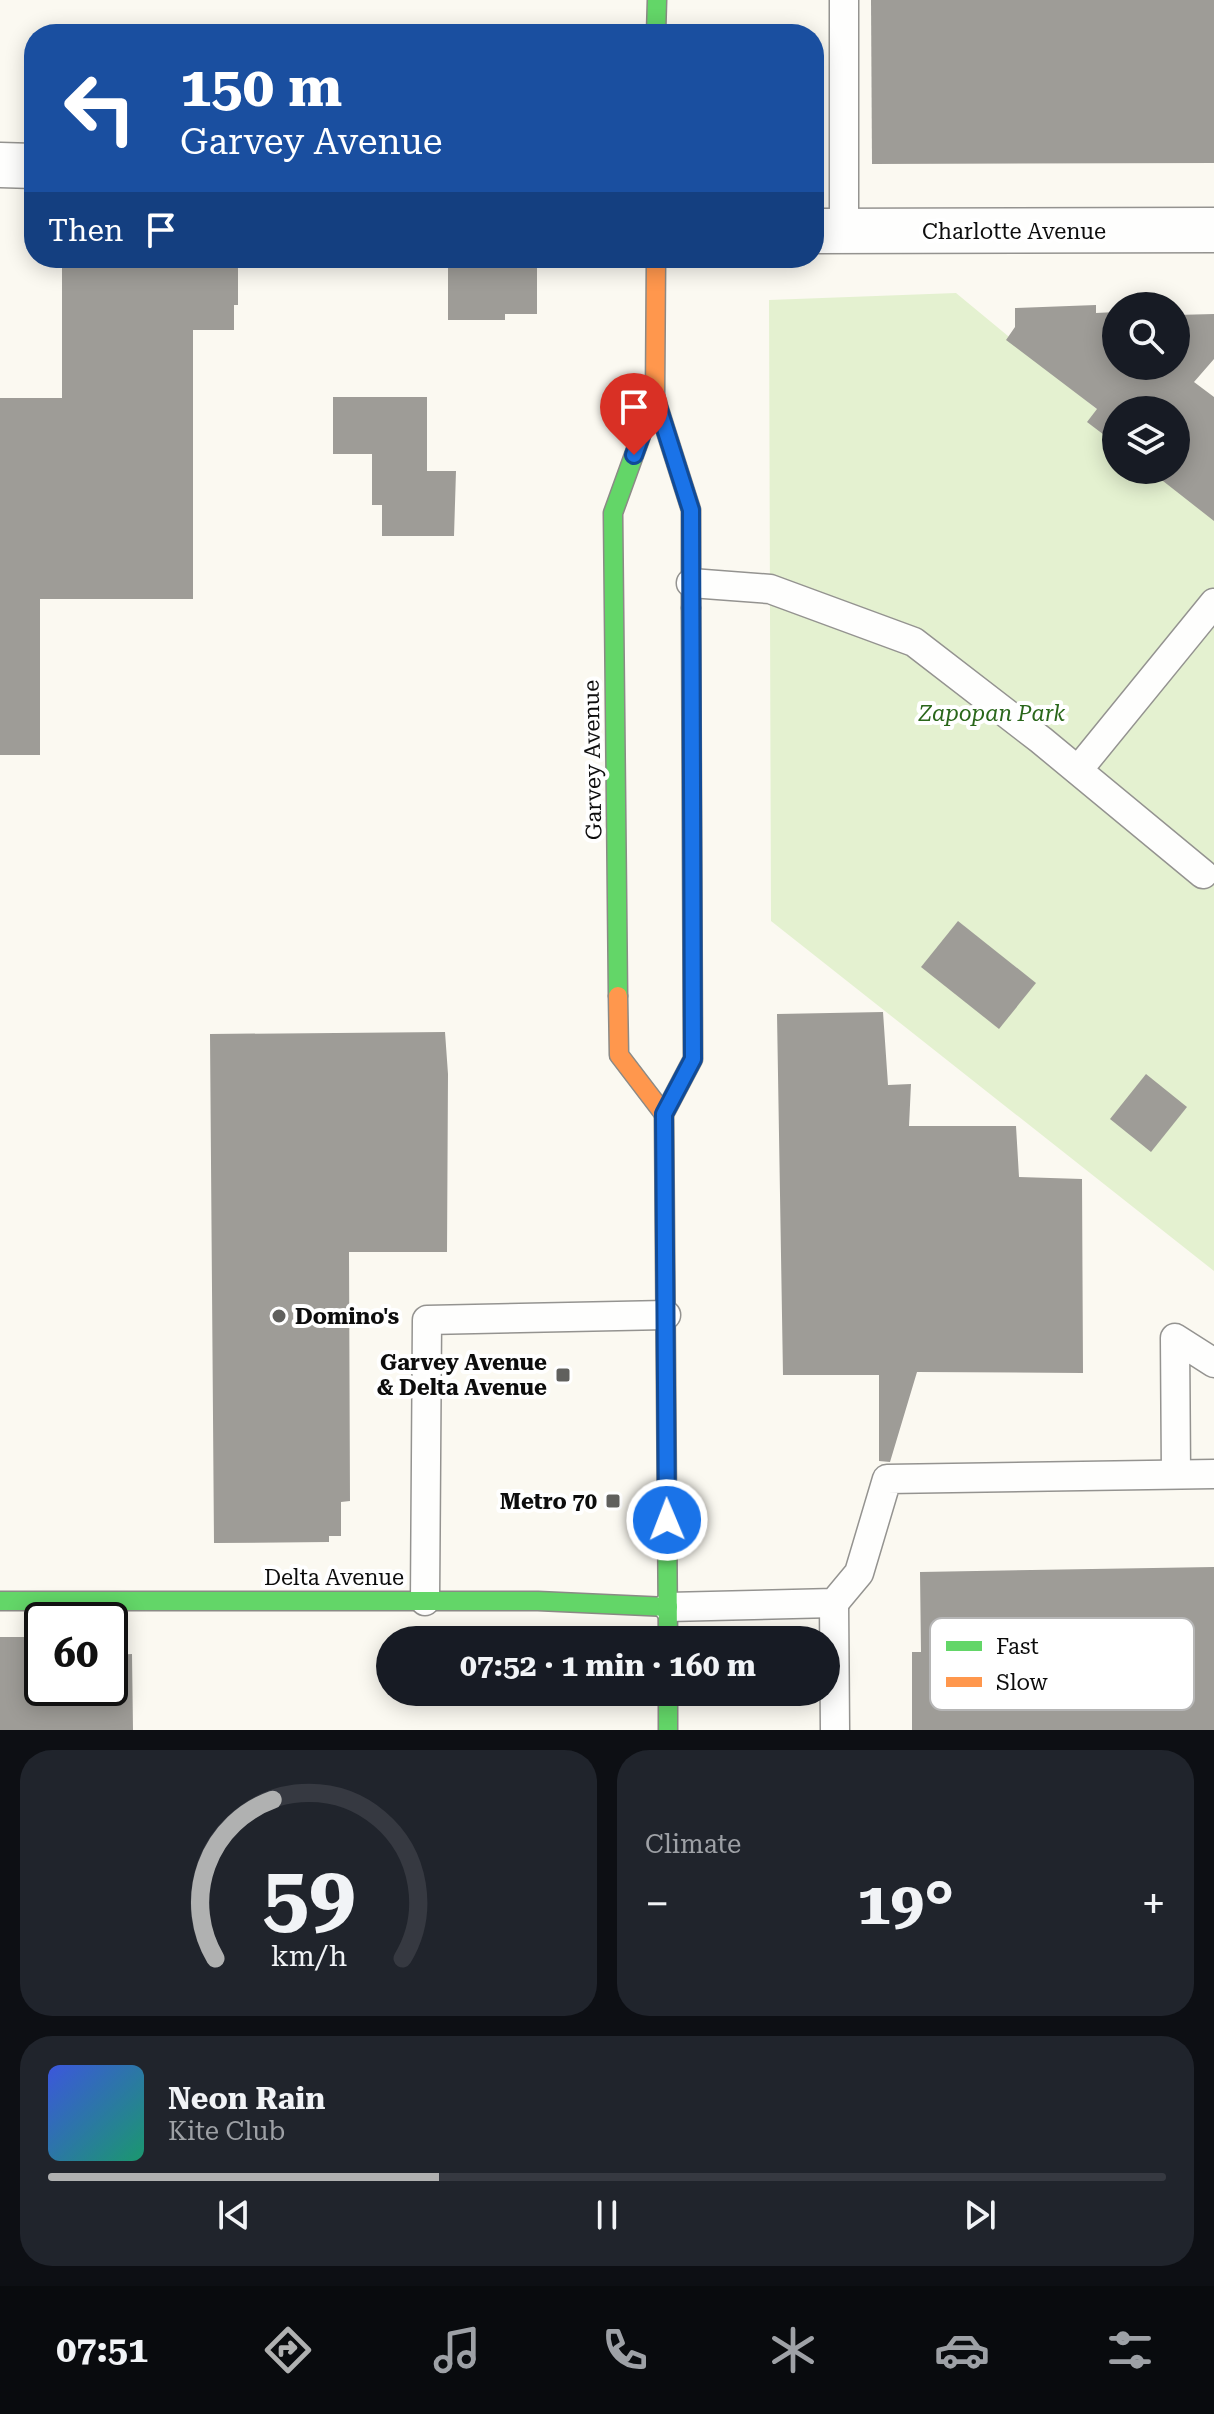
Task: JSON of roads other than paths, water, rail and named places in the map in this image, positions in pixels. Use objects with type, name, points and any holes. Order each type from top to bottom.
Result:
[{"type":"main road","points":[[656,24],[657,0]]},
{"type":"main road","name":"Garvey Avenue","points":[[656,268],[655,397],[691,510],[693,1059],[664,1114],[668,1626]]},
{"type":"main road","name":"Garvey Avenue","points":[[655,397],[613,513],[618,991],[619,1055],[664,1114]]},
{"type":"main road","name":"Delta Avenue","points":[[0,1601],[425,1601],[668,1607]]},
{"type":"main road","points":[[668,1706],[668,1730]]},
{"type":"street","points":[[0,165],[24,166]]},
{"type":"street","name":"Charlotte Avenue","points":[[829,231],[1214,230]]},
{"type":"lane","points":[[829,231],[844,0]]},
{"type":"lane","points":[[691,583],[770,589],[914,642],[1078,770],[1203,874]]},
{"type":"lane","points":[[1078,770],[1214,603]]},
{"type":"lane","points":[[425,1601],[427,1320],[666,1315]]},
{"type":"lane","points":[[1176,1474],[1175,1338],[1214,1363]]},
{"type":"lane","points":[[835,1730],[834,1603],[859,1573],[887,1479],[1214,1474]]},
{"type":"lane","points":[[668,1607],[834,1603]]},
{"type":"place","name":"Domino's","points":[[279,1316]]},
{"type":"place","name":"Garvey Avenue & Delta Avenue","points":[[563,1375]]},
{"type":"place","name":"Metro 70","points":[[613,1501]]},
{"type":"park label","name":"Zapopan Park","points":[[992,713]]}]
